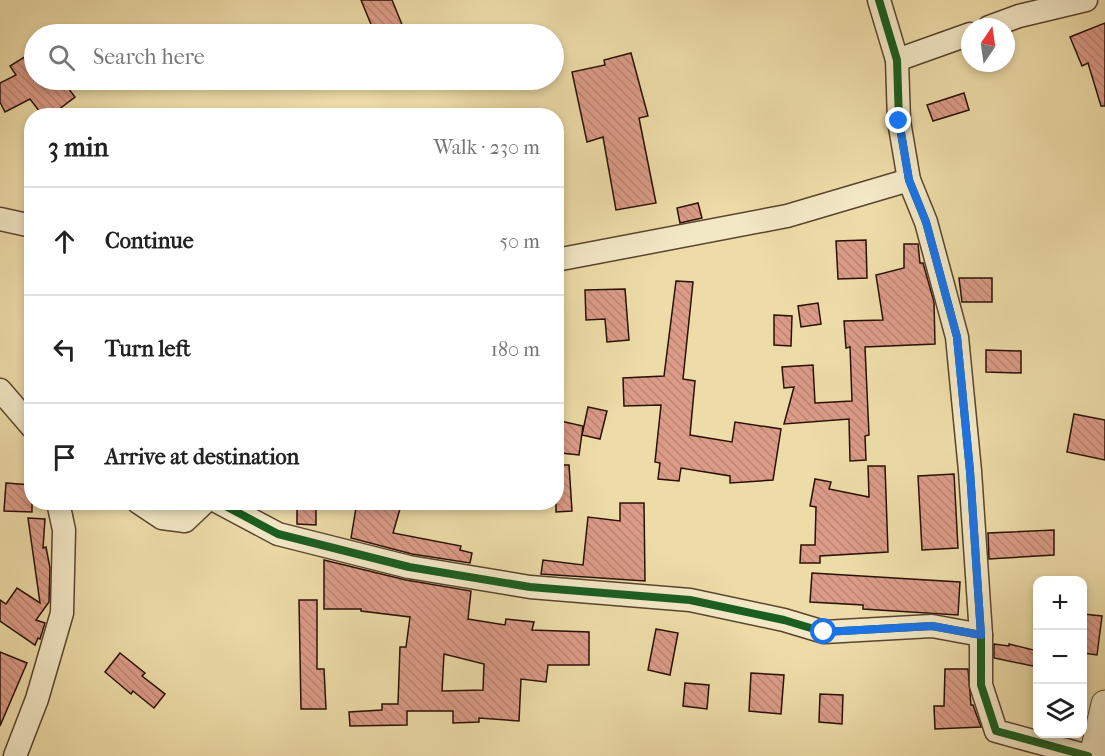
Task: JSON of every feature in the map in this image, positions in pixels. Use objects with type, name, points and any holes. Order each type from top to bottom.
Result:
[{"type":"street","points":[[879,0],[897,60],[899,121],[909,180],[926,222],[957,337],[970,471],[981,635],[981,685],[996,731],[1088,756]]},
{"type":"street","points":[[1014,18],[1086,0]]},
{"type":"street","points":[[897,60],[961,37]]},
{"type":"street","points":[[564,258],[788,216],[909,180]]},
{"type":"street","points":[[0,219],[24,224]]},
{"type":"street","points":[[0,390],[24,418]]},
{"type":"street","points":[[15,756],[37,699],[62,613],[64,530],[60,510]]},
{"type":"street","points":[[150,510],[162,518],[185,521],[197,510]]},
{"type":"street","points":[[233,510],[278,534],[409,567],[530,587],[690,600],[784,620],[824,632],[932,626],[981,635]]},
{"type":"street","points":[[1093,756],[1105,704]]},
{"type":"building","points":[[361,0],[392,0],[402,24],[371,24]]},
{"type":"building","points":[[1105,23],[1105,106],[1101,106],[1088,63],[1082,66],[1070,37]]},
{"type":"building","points":[[631,53],[648,116],[639,118],[656,203],[616,210],[603,137],[587,142],[572,72],[605,65],[604,60]]},
{"type":"building","points":[[24,57],[24,90],[70,90],[75,97],[61,108],[37,108],[30,99],[5,112],[0,102],[0,83],[16,75],[10,66]]},
{"type":"building","points":[[964,93],[969,110],[933,121],[927,105]]},
{"type":"building","points":[[698,203],[702,218],[680,223],[677,208]]},
{"type":"building","points":[[866,240],[867,278],[838,279],[836,241]]},
{"type":"building","points":[[904,244],[918,244],[920,263],[923,263],[934,302],[935,344],[865,347],[869,435],[865,436],[866,460],[850,461],[849,419],[784,424],[794,387],[784,388],[782,367],[813,365],[815,403],[852,401],[850,347],[846,348],[844,321],[883,320],[876,275],[904,268]]},
{"type":"building","points":[[959,278],[992,278],[992,302],[962,302]]},
{"type":"building","points":[[676,281],[693,282],[683,379],[695,381],[690,435],[732,442],[735,422],[781,429],[773,480],[730,483],[730,476],[681,468],[679,481],[658,479],[660,463],[655,462],[661,405],[624,406],[623,378],[664,376]]},
{"type":"building","points":[[625,289],[629,340],[607,342],[605,319],[586,320],[585,290]]},
{"type":"building","points":[[818,303],[821,324],[801,327],[798,306]]},
{"type":"building","points":[[774,315],[792,316],[791,346],[774,345]]},
{"type":"building","points":[[986,350],[1021,351],[1021,373],[986,372]]},
{"type":"building","points":[[588,407],[607,411],[600,439],[582,435]]},
{"type":"building","points":[[1074,414],[1105,420],[1105,460],[1067,452]]},
{"type":"building","points":[[564,422],[583,426],[579,455],[564,453]]},
{"type":"building","points":[[564,465],[569,465],[572,511],[556,512],[556,510],[564,510]]},
{"type":"building","points":[[868,466],[885,466],[888,552],[820,556],[820,563],[800,563],[801,545],[815,545],[816,507],[810,506],[815,479],[831,482],[829,489],[869,497]]},
{"type":"building","points":[[954,474],[958,548],[922,550],[918,476]]},
{"type":"building","points":[[6,483],[24,484],[24,510],[32,510],[32,512],[4,511]]},
{"type":"building","points":[[620,503],[644,503],[645,581],[541,574],[543,560],[583,565],[588,517],[620,521]]},
{"type":"building","points":[[297,510],[316,510],[316,525],[297,524]]},
{"type":"building","points":[[356,510],[400,510],[393,533],[461,546],[460,550],[472,553],[470,563],[412,554],[351,538]]},
{"type":"building","points":[[28,518],[45,519],[43,548],[46,547],[50,568],[49,602],[36,620],[45,623],[40,639],[38,638],[35,645],[0,621],[0,600],[6,604],[17,588],[40,603]]},
{"type":"building","points":[[1054,530],[1054,555],[989,559],[988,533]]},
{"type":"building","points":[[324,560],[406,580],[471,591],[468,619],[505,625],[506,619],[534,622],[532,630],[589,632],[589,665],[548,665],[546,682],[521,679],[519,721],[479,718],[479,722],[453,723],[453,711],[407,711],[407,725],[350,726],[349,712],[382,710],[382,704],[398,704],[400,647],[406,647],[410,617],[361,611],[361,609],[324,609]],"holes":[[[444,654],[484,664],[483,690],[442,691]]]},
{"type":"building","points":[[812,573],[960,582],[958,615],[863,609],[863,605],[810,602]]},
{"type":"building","points":[[299,600],[317,600],[317,669],[324,669],[326,709],[301,709]]},
{"type":"building","points":[[1087,614],[1102,616],[1097,655],[1087,654]]},
{"type":"building","points":[[656,629],[678,633],[670,675],[648,670]]},
{"type":"building","points":[[994,644],[1009,646],[1009,644],[1033,650],[1033,666],[994,658]]},
{"type":"building","points":[[0,652],[27,663],[0,726]]},
{"type":"building","points":[[120,653],[145,673],[142,676],[165,694],[154,708],[133,691],[131,694],[105,672]]},
{"type":"building","points":[[945,669],[968,669],[971,705],[973,705],[981,727],[935,729],[934,706],[944,706]]},
{"type":"building","points":[[751,673],[784,675],[781,714],[749,711]]},
{"type":"building","points":[[685,683],[709,685],[707,709],[683,706]]},
{"type":"building","points":[[820,694],[843,695],[842,724],[819,722]]},
{"type":"cycle path","points":[[879,0],[897,60],[899,121],[909,180],[926,222],[957,337],[970,471],[981,635],[981,685],[996,731],[1088,756]]},
{"type":"cycle path","points":[[233,510],[278,534],[409,567],[530,587],[690,600],[784,620],[824,632],[932,626],[981,635]]},
{"type":"route","points":[[824,632],[932,626],[981,635],[970,471],[957,337],[926,222],[909,180],[899,121]]}]
